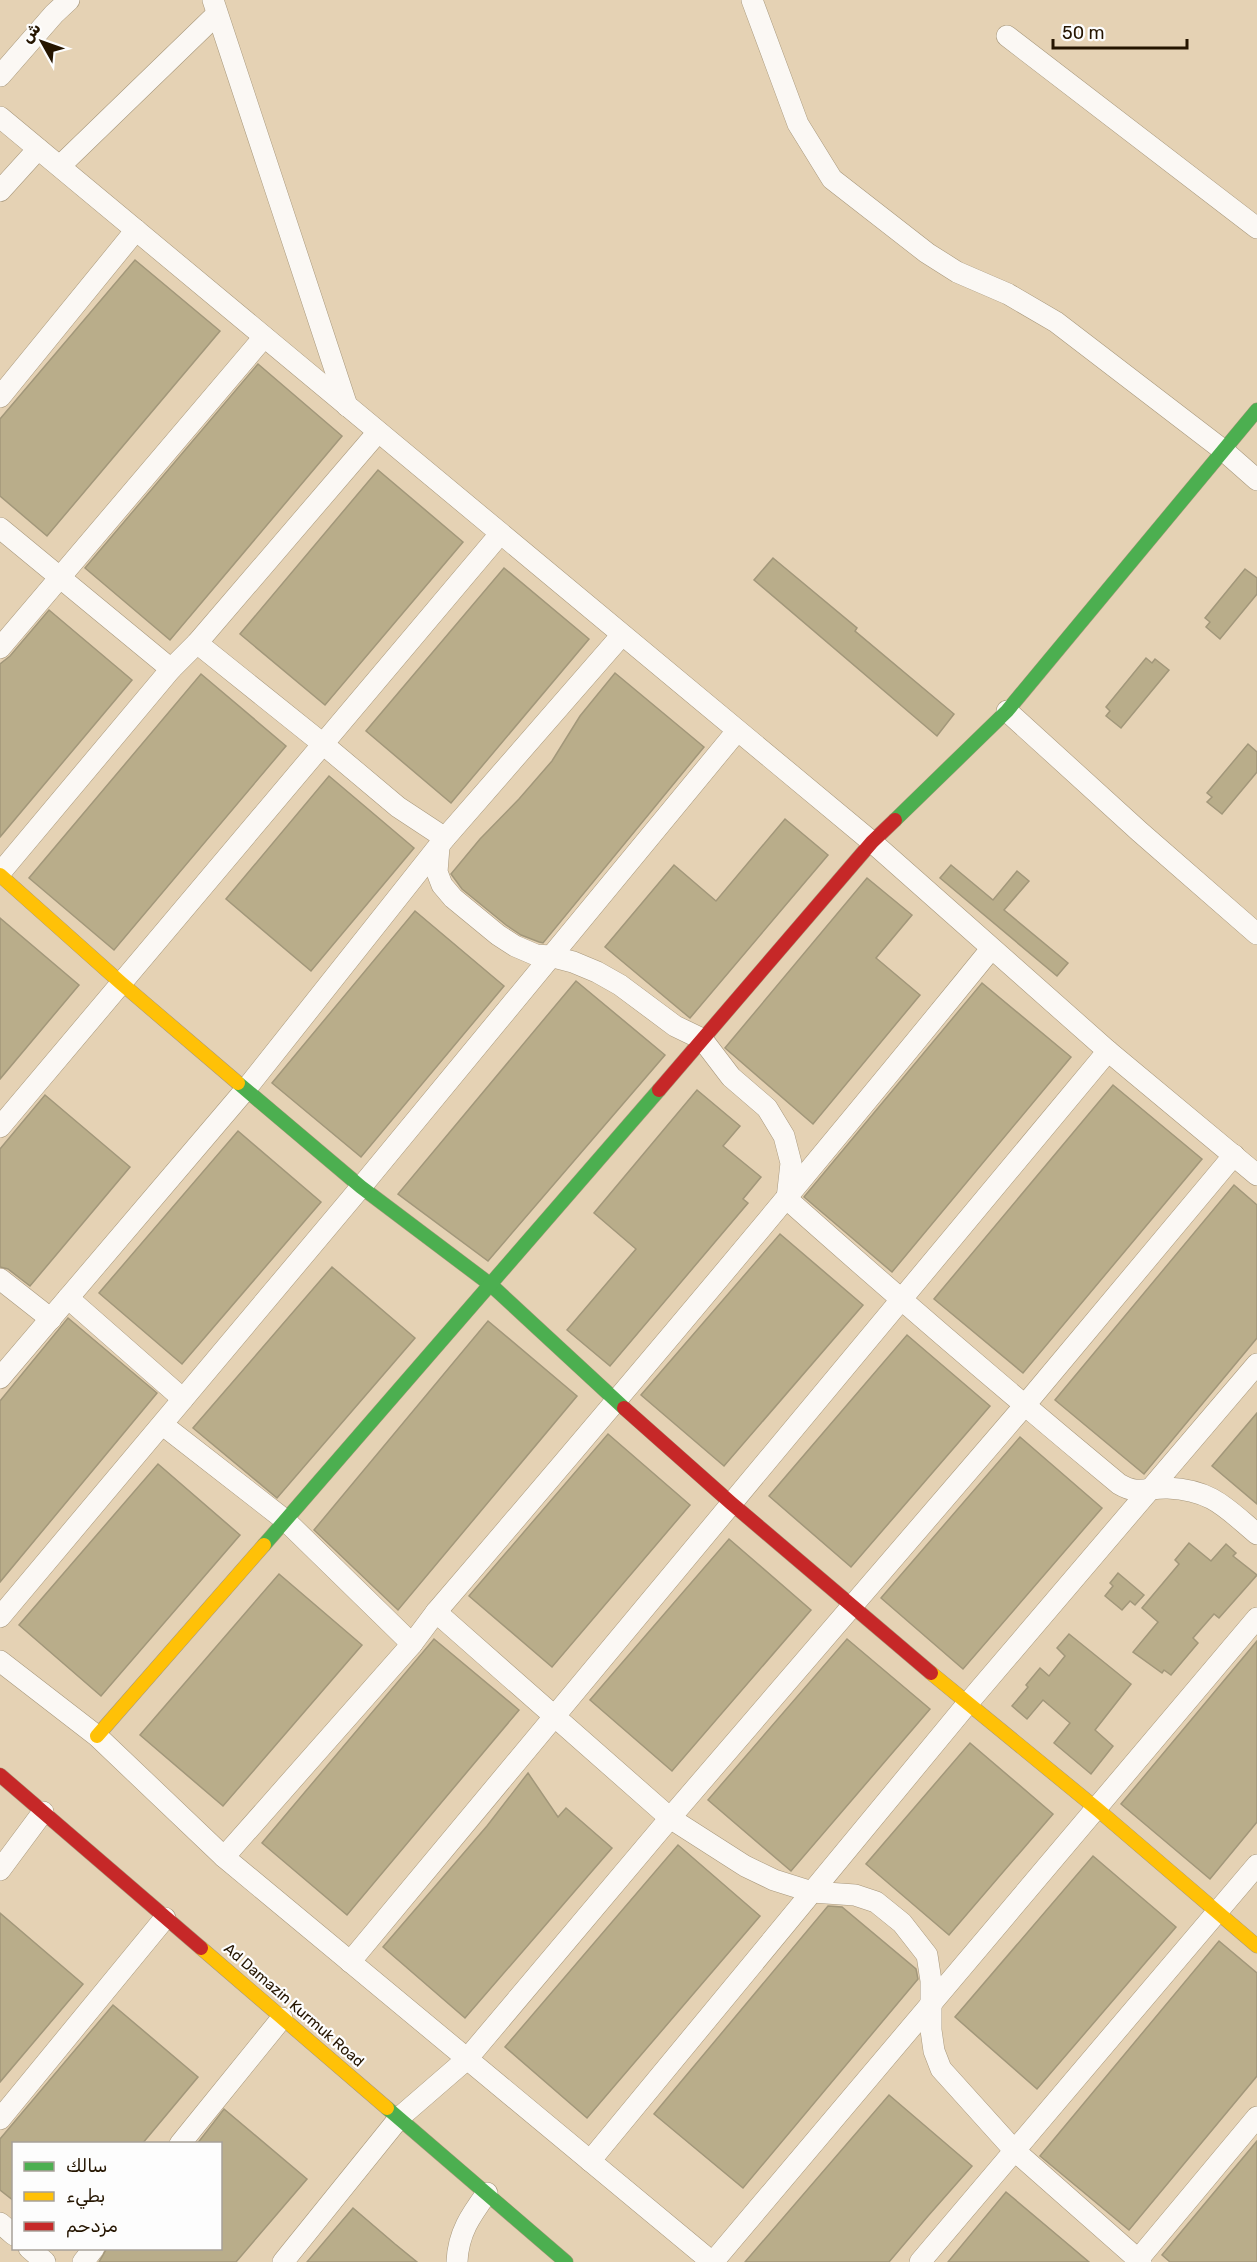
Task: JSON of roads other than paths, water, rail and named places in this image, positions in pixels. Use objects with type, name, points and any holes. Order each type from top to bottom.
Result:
[{"type":"main road","points":[[96,1736],[491,1285],[872,842],[1007,711],[1257,410]]},
{"type":"main road","points":[[0,874],[121,983],[361,1187],[491,1285],[617,1402],[731,1503],[1257,1946]]},
{"type":"main road","name":"Ad Damazin Kurmuk Road","points":[[0,1775],[566,2262]]},
{"type":"street","points":[[0,76],[69,0]]},
{"type":"street","points":[[752,0],[798,124],[832,179],[927,254],[957,272],[1008,294],[1056,322],[1222,450],[1257,480]]},
{"type":"street","points":[[60,166],[215,7],[347,407]]},
{"type":"street","points":[[1007,36],[1257,228]]},
{"type":"street","points":[[0,117],[621,636],[872,842],[1108,1051],[1257,1175]]},
{"type":"street","points":[[0,191],[38,149]]},
{"type":"street","points":[[0,397],[136,230]]},
{"type":"street","points":[[0,648],[264,337]]},
{"type":"street","points":[[0,874],[171,669],[197,643],[378,432]]},
{"type":"street","points":[[0,528],[171,669]]},
{"type":"street","points":[[0,1127],[500,534]]},
{"type":"street","points":[[0,1378],[246,1089],[442,842],[621,636]]},
{"type":"street","points":[[197,643],[442,842]]},
{"type":"street","points":[[1007,711],[1257,934]]},
{"type":"street","points":[[0,1617],[361,1187],[737,731]]},
{"type":"street","points":[[442,842],[437,872],[442,885],[453,898],[498,935],[515,946],[536,954],[573,962],[620,985],[675,1026],[702,1039],[732,1077],[767,1108],[784,1136],[791,1162],[787,1200]]},
{"type":"street","points":[[224,1857],[412,1644],[436,1611],[617,1402],[787,1200],[991,949]]},
{"type":"street","points":[[350,1962],[1108,1051]]},
{"type":"street","points":[[283,2262],[400,2117],[467,2059],[1234,1155]]},
{"type":"street","points":[[787,1200],[1119,1484],[1130,1491],[1182,1489],[1213,1497],[1257,1534]]},
{"type":"street","points":[[0,1279],[51,1319]]},
{"type":"street","points":[[68,1298],[183,1399]]},
{"type":"street","points":[[590,2161],[968,1703],[1257,1364]]},
{"type":"street","points":[[163,1425],[285,1520],[412,1644]]},
{"type":"street","points":[[436,1611],[670,1818],[745,1866],[774,1880],[812,1892],[855,1895],[876,1902],[902,1923],[927,1955],[931,1981],[929,2007],[934,2050],[941,2069],[1014,2150],[1138,2261],[1257,2117]]},
{"type":"street","points":[[0,1661],[96,1736],[224,1857],[712,2262],[1257,1618]]},
{"type":"street","points":[[0,1870],[43,1812]]},
{"type":"street","points":[[920,2262],[1257,1864]]},
{"type":"street","points":[[0,2120],[165,1918]]},
{"type":"street","points":[[182,2142],[282,2018]]},
{"type":"street","points":[[458,2262],[459,2241],[469,2217],[487,2193]]},
{"type":"street","points":[[0,2223],[12,2233]]},
{"type":"street","points":[[31,2250],[45,2262]]},
{"type":"street","points":[[83,2262],[92,2250]]}]
